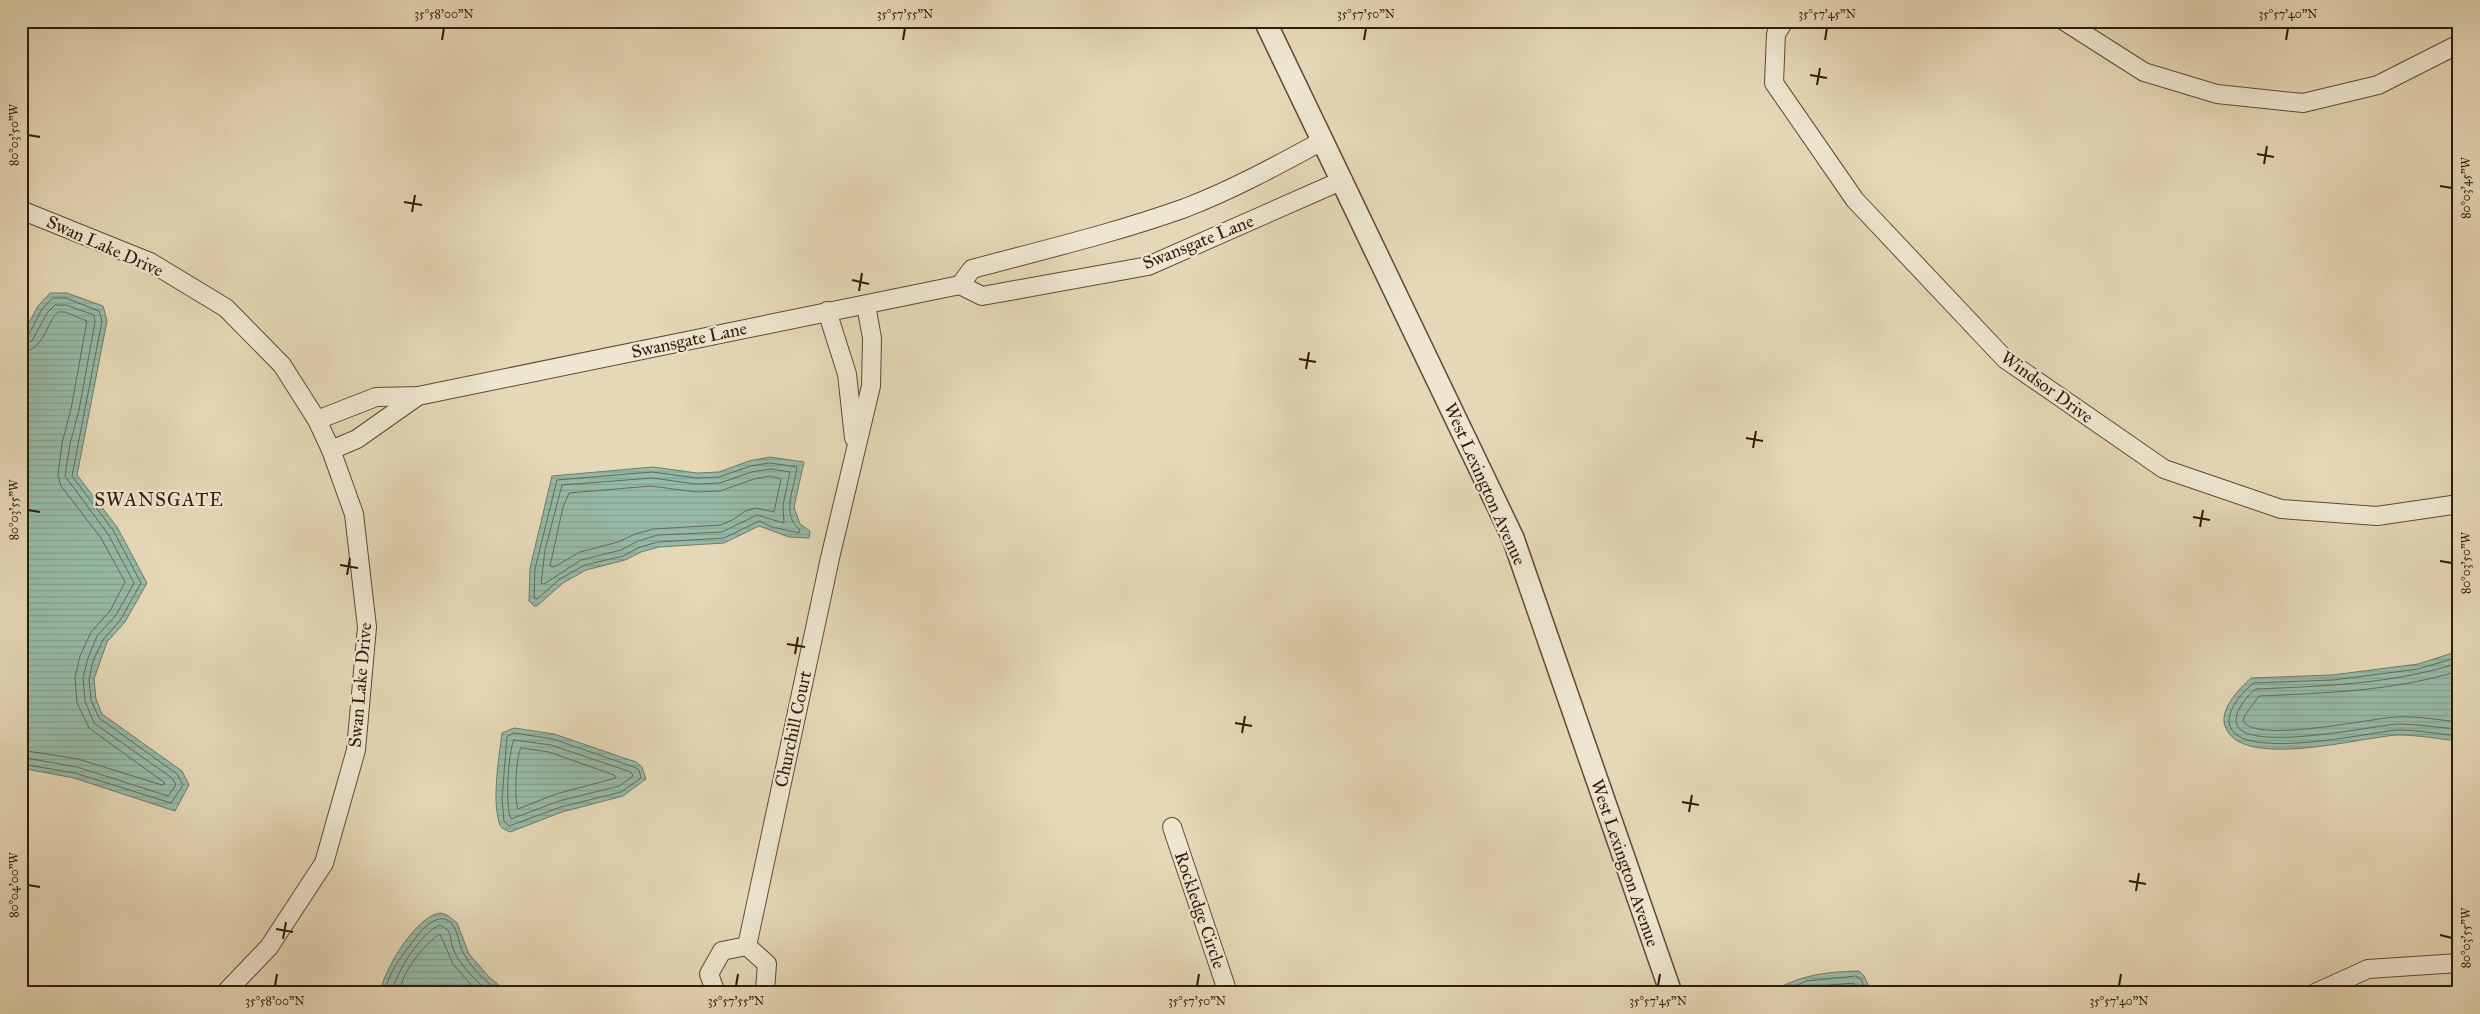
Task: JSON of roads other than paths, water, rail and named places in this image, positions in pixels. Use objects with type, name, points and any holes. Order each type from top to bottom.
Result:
[{"type":"street","name":"West Lexington Avenue","points":[[1265,21],[1322,141],[1343,180],[1513,538],[1670,993]]},
{"type":"street","name":"Windsor Drive","points":[[1784,21],[1776,34],[1774,83],[1856,200],[2005,359],[2164,469],[2281,509],[2377,516],[2459,504]]},
{"type":"street","points":[[2064,21],[2144,72],[2217,94],[2303,103],[2378,86],[2459,44]]},
{"type":"street","name":"Swansgate Lane","points":[[960,285],[972,268],[1086,240],[1186,208],[1265,171],[1322,141]]},
{"type":"street","name":"Swansgate Lane","points":[[317,420],[376,397],[418,396],[960,285],[982,296],[1148,266],[1343,180]]},
{"type":"street","name":"Swan Lake Drive","points":[[21,210],[150,262],[226,308],[282,365],[317,420],[331,450],[354,514],[367,627],[356,750],[324,863],[269,947],[225,993]]},
{"type":"street","name":"Churchill Court","points":[[747,946],[830,558],[871,386],[872,338],[866,305]]},
{"type":"street","name":"Churchill Court","points":[[828,311],[847,374],[855,454]]},
{"type":"street","name":"Swansgate Lane","points":[[331,450],[357,439],[418,396]]},
{"type":"street","name":"Rockledge Circle","points":[[1172,827],[1228,993]]},
{"type":"street","points":[[716,993],[709,974],[722,951],[747,946],[767,964],[765,990],[762,993]]},
{"type":"street","points":[[2315,993],[2368,969],[2459,962]]},
{"type":"water","points":[[50,293],[67,293],[103,306],[107,321],[77,475],[117,527],[147,583],[125,622],[107,642],[94,679],[96,699],[102,714],[182,771],[189,785],[175,811],[74,778],[21,768],[21,337],[38,306]]},
{"type":"water","points":[[770,457],[804,462],[794,507],[800,524],[810,531],[809,538],[789,537],[759,526],[724,543],[659,547],[641,552],[625,560],[586,570],[563,583],[537,606],[534,606],[529,601],[530,568],[552,476],[653,467],[697,473],[719,472],[749,461]]},
{"type":"water","points":[[2459,651],[2459,741],[2398,735],[2331,745],[2276,749],[2253,747],[2235,739],[2225,726],[2224,719],[2228,706],[2236,693],[2251,678],[2332,675],[2418,664]]},
{"type":"water","points":[[514,728],[554,734],[636,762],[642,767],[646,779],[623,796],[562,812],[510,832],[500,824],[497,812],[496,790],[502,733]]},
{"type":"water","points":[[441,913],[457,923],[469,954],[489,977],[509,993],[380,993],[387,971],[412,933],[432,916]]},
{"type":"water","points":[[1859,971],[1864,976],[1872,993],[1769,993],[1802,978],[1835,972]]},
{"type":"district","name":"SWANSGATE","points":[[159,499]]}]
